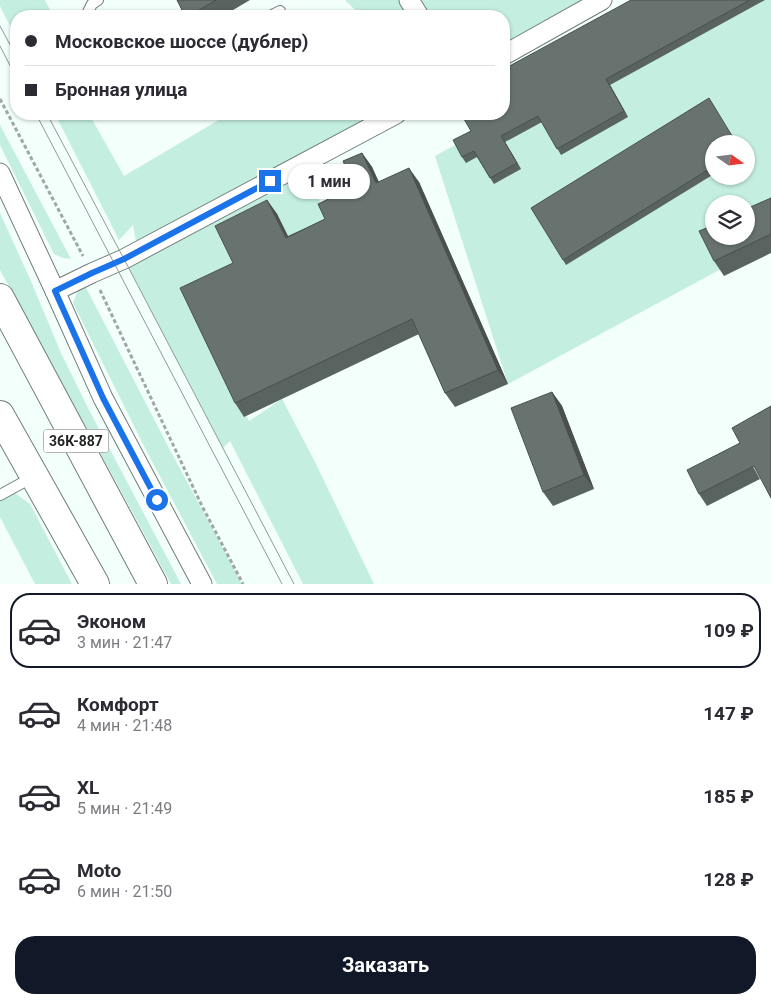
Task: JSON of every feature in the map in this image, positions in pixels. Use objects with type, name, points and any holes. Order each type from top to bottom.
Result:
[{"type":"main road","name":"36К-887","points":[[0,298],[152,584]]},
{"type":"main road","name":"36К-887","points":[[0,415],[95,584]]},
{"type":"street","points":[[510,52],[602,0]]},
{"type":"street","points":[[55,291],[124,259],[385,120]]},
{"type":"street","points":[[2,181],[55,291],[103,398],[202,584]]},
{"type":"lane","points":[[89,10],[92,4],[98,0]]},
{"type":"lane","points":[[0,495],[34,476]]},
{"type":"path","points":[[0,100],[10,119]]},
{"type":"path","points":[[11,120],[92,273],[202,506],[243,584]]},
{"type":"green space","points":[[0,0],[45,0],[50,10],[10,10],[10,26],[0,6]]},
{"type":"green space","points":[[345,0],[602,0],[510,52],[510,10],[355,10]]},
{"type":"green space","points":[[719,0],[771,0],[771,242],[508,384],[435,156],[501,120],[510,120],[510,115]]},
{"type":"green space","points":[[58,120],[92,120],[124,176],[219,120],[385,120],[303,164],[334,233],[190,302],[249,421],[282,399],[374,584],[303,584],[230,441],[223,448],[124,259],[138,252],[133,225],[119,240]]},
{"type":"green space","points":[[0,125],[71,259],[54,254],[0,145]]},
{"type":"green space","points":[[0,213],[61,353],[181,584],[171,584],[0,270]]},
{"type":"green space","points":[[82,280],[242,584],[217,584],[146,450],[73,303]]},
{"type":"green space","points":[[15,493],[30,504],[72,584],[35,584],[0,517],[0,497]]},
{"type":"building","points":[[177,0],[216,0],[199,10],[182,10]]},
{"type":"building","points":[[631,0],[750,0],[606,79],[624,111],[557,149],[538,116],[501,136],[517,163],[490,178],[474,151],[462,157],[453,140],[471,131],[465,120],[510,120],[510,66]]},
{"type":"building","points":[[709,98],[732,135],[705,135],[705,172],[563,260],[531,208]]},
{"type":"building","points":[[362,153],[376,183],[409,168],[498,370],[445,393],[412,319],[235,403],[180,288],[233,263],[215,226],[267,200],[286,238],[325,219],[318,204],[354,187],[343,161]]},
{"type":"building","points":[[771,198],[771,234],[755,242],[755,205]]},
{"type":"building","points":[[705,229],[705,243],[699,231]]},
{"type":"building","points":[[706,245],[748,245],[714,261]]},
{"type":"building","points":[[552,392],[584,475],[543,492],[511,408]]},
{"type":"building","points":[[771,406],[771,498],[754,466],[699,494],[687,470],[740,443],[732,428]]},
{"type":"tram line","points":[[0,26],[10,45]]},
{"type":"tram line","points":[[0,46],[10,65]]},
{"type":"tram line","points":[[39,120],[282,584]]},
{"type":"tram line","points":[[50,120],[294,584]]},
{"type":"route","points":[[157,500],[103,398],[55,291],[124,259],[270,181]]}]
